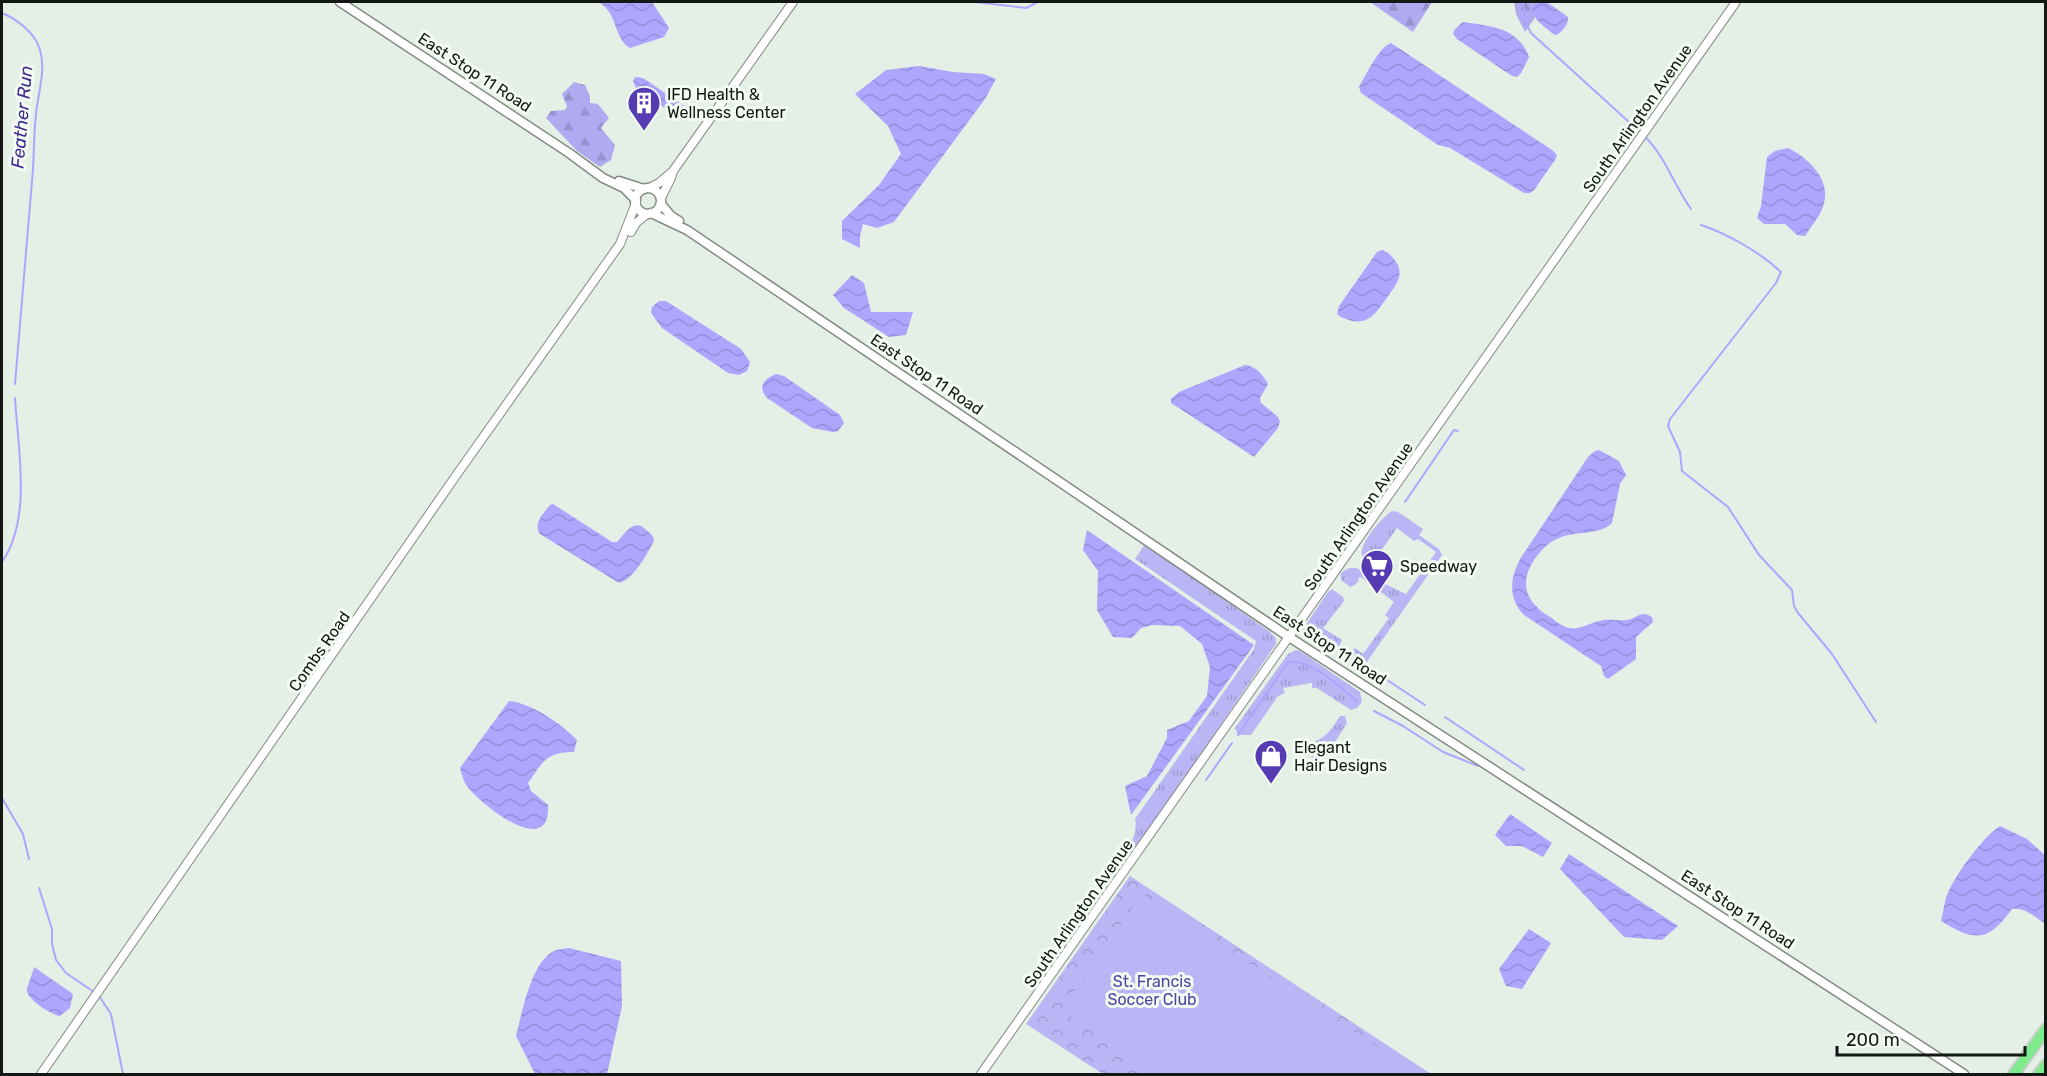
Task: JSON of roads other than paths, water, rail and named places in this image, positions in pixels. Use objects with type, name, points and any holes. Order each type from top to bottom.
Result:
[{"type":"highway","points":[[2014,1074],[2046,1029]]},
{"type":"highway","points":[[2039,1074],[2046,1065]]},
{"type":"main road","name":"East Stop 11 Road","points":[[340,2],[592,168],[603,178],[624,188],[636,202]]},
{"type":"main road","name":"East Stop 11 Road","points":[[592,168],[647,189]]},
{"type":"main road","points":[[647,189],[657,192],[661,201],[657,210],[649,213],[639,210],[636,202],[638,193],[647,189]]},
{"type":"main road","name":"East Stop 11 Road","points":[[661,201],[671,216],[684,224],[687,231]]},
{"type":"main road","name":"East Stop 11 Road","points":[[649,213],[687,231],[1289,637],[1964,1074]]},
{"type":"street","points":[[647,189],[659,183],[673,171],[793,2]]},
{"type":"street","name":"South Arlington Avenue","points":[[981,1074],[1736,2]]},
{"type":"street","points":[[661,201],[673,171]]},
{"type":"street","name":"Combs Road","points":[[41,1074],[450,484],[620,244],[636,202]]},
{"type":"street","name":"Combs Road","points":[[620,244],[626,240],[636,223],[649,213]]},
{"type":"water","points":[[598,2],[652,2],[669,28],[664,37],[630,48],[621,38],[609,12]]},
{"type":"water","points":[[1534,2],[1547,2],[1568,17],[1561,32],[1553,34],[1537,20],[1533,12]]},
{"type":"water","points":[[1463,22],[1493,27],[1518,39],[1529,57],[1521,73],[1517,77],[1512,76],[1457,39],[1453,34]]},
{"type":"water","points":[[1391,43],[1557,155],[1534,190],[1524,193],[1450,148],[1438,145],[1361,93],[1359,87],[1373,62]]},
{"type":"water","points":[[919,66],[953,72],[984,74],[996,79],[985,99],[894,222],[877,228],[863,224],[860,248],[842,239],[842,221],[879,185],[901,154],[888,126],[855,94],[886,70]]},
{"type":"water","points":[[635,77],[643,78],[690,110],[692,115],[689,120],[684,121],[636,88],[633,81]]},
{"type":"water","points":[[1788,148],[1810,163],[1821,177],[1824,186],[1823,207],[1805,236],[1797,235],[1785,224],[1764,224],[1757,218],[1761,206],[1767,157],[1775,151]]},
{"type":"water","points":[[1382,250],[1392,256],[1400,274],[1379,309],[1371,317],[1361,321],[1349,320],[1337,314],[1339,306],[1377,252]]},
{"type":"water","points":[[852,275],[864,283],[871,312],[913,312],[906,335],[889,337],[844,308],[833,295]]},
{"type":"water","points":[[659,301],[666,301],[741,349],[750,362],[747,371],[739,375],[728,373],[662,328],[651,313],[652,307]]},
{"type":"water","points":[[1245,365],[1256,369],[1268,384],[1260,398],[1261,403],[1280,421],[1278,428],[1254,457],[1171,403],[1171,399],[1179,392]]},
{"type":"water","points":[[776,374],[784,376],[840,415],[844,423],[838,431],[812,428],[767,398],[762,390],[763,384]]},
{"type":"water","points":[[1599,450],[1619,461],[1626,475],[1620,484],[1612,523],[1597,531],[1570,535],[1550,543],[1533,562],[1526,584],[1529,597],[1535,605],[1565,627],[1576,628],[1606,620],[1627,620],[1641,614],[1652,617],[1653,622],[1636,637],[1636,659],[1608,679],[1604,676],[1601,666],[1524,615],[1515,601],[1512,586],[1515,571],[1522,556],[1588,457]]},
{"type":"water","points":[[553,504],[612,542],[617,542],[630,528],[637,525],[650,533],[654,541],[634,572],[619,583],[540,534],[538,526],[540,519]]},
{"type":"water","points":[[1087,530],[1254,645],[1131,815],[1125,786],[1147,776],[1167,738],[1167,730],[1189,721],[1207,696],[1210,667],[1202,644],[1180,626],[1152,625],[1141,628],[1132,638],[1113,637],[1097,610],[1098,571],[1083,550]]},
{"type":"water","points":[[509,701],[546,715],[577,740],[574,752],[551,756],[528,783],[531,791],[548,805],[546,821],[538,828],[527,828],[499,815],[467,786],[460,768]]},
{"type":"water","points":[[1510,814],[1552,843],[1543,857],[1522,846],[1506,846],[1495,835]]},
{"type":"water","points":[[2000,826],[2027,839],[2045,855],[2045,924],[2026,911],[2012,909],[2004,920],[1989,933],[1973,935],[1964,933],[1941,921],[1946,898],[1969,859],[1985,839]]},
{"type":"water","points":[[1569,854],[1678,926],[1662,940],[1624,937],[1560,869]]},
{"type":"water","points":[[1529,929],[1551,943],[1522,989],[1506,986],[1499,969]]},
{"type":"water","points":[[569,948],[621,961],[622,1006],[607,1074],[535,1074],[516,1036],[529,989],[539,966],[554,951]]},
{"type":"water","points":[[34,967],[73,994],[70,1008],[60,1016],[40,1006],[28,994],[27,988]]},
{"type":"waterway","points":[[975,2],[1026,8],[1038,2]]},
{"type":"waterway","points":[[1523,2],[1527,25],[1531,33],[1640,132]]},
{"type":"waterway","name":"Feather Run","points":[[2,13],[13,18],[37,41],[42,64],[35,121],[15,384]]},
{"type":"waterway","points":[[1644,136],[1664,161],[1691,209]]},
{"type":"waterway","points":[[1701,225],[1744,245],[1781,272],[1776,283],[1670,419],[1668,426],[1680,452],[1682,471],[1728,507],[1759,555],[1792,590],[1794,606],[1798,613],[1832,654],[1876,722]]},
{"type":"waterway","name":"Feather Run","points":[[2,562],[11,545],[20,505],[20,461],[15,398]]},
{"type":"waterway","points":[[1405,502],[1454,430],[1458,431]]},
{"type":"waterway","points":[[1238,735],[1288,662],[1305,664],[1315,669],[1357,702]]},
{"type":"waterway","points":[[1372,670],[1425,705]]},
{"type":"waterway","points":[[1374,711],[1403,726],[1443,752],[1478,766]]},
{"type":"waterway","points":[[1445,717],[1524,770]]},
{"type":"waterway","points":[[1206,780],[1232,743]]},
{"type":"waterway","name":"Feather Run","points":[[2,798],[23,834],[29,859]]},
{"type":"waterway","name":"Feather Run","points":[[39,888],[52,929],[52,944],[56,960],[66,973],[94,992]]},
{"type":"waterway","name":"Feather Run","points":[[99,996],[111,1014],[123,1074]]},
{"type":"place","name":"IFD Health & Wellness Center","points":[[644,132]]},
{"type":"place","name":"Speedway","points":[[1377,595]]},
{"type":"place","name":"Elegant Hair Designs","points":[[1271,785]]},
{"type":"park label","name":"St. Francis Soccer Club","points":[[1152,990]]}]
